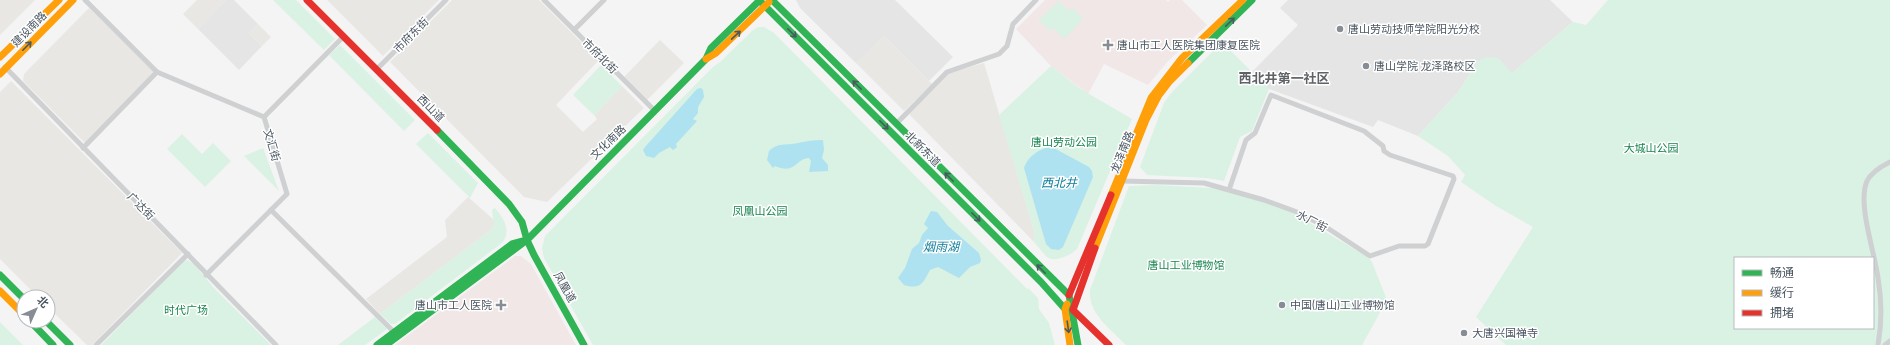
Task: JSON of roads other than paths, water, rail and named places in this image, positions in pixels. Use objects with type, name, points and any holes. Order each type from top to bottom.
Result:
[{"type":"main road","name":"建设南路","points":[[0,58],[59,0]]},
{"type":"main road","name":"建设南路","points":[[0,74],[5,67],[73,0]]},
{"type":"main road","name":"西山道","points":[[307,0],[509,204],[522,222],[527,240]]},
{"type":"main road","name":"文化南路","points":[[386,345],[527,240],[706,59],[711,48],[761,2],[771,0]]},
{"type":"main road","name":"北新东道","points":[[771,0],[1047,275],[1070,295]]},
{"type":"main road","name":"龙泽南路","points":[[1070,345],[1065,309],[1151,98],[1163,80],[1179,62],[1243,0]]},
{"type":"main road","name":"龙泽南路","points":[[1078,345],[1073,310],[1084,275],[1146,120],[1159,95],[1184,67],[1252,0]]},
{"type":"main road","name":"北新东道","points":[[761,2],[1041,282],[1065,309]]},
{"type":"main road","name":"文化南路","points":[[377,345],[512,244],[527,240]]},
{"type":"main road","name":"凤凰道","points":[[527,240],[584,345]]},
{"type":"main road","points":[[0,275],[16,291]]},
{"type":"main road","points":[[1,293],[16,307]]},
{"type":"main road","points":[[1070,295],[1073,310],[1109,345]]},
{"type":"main road","points":[[1065,309],[1073,310]]},
{"type":"main road","points":[[38,329],[53,345]]},
{"type":"main road","points":[[54,329],[70,345]]},
{"type":"street","name":"文汇街","points":[[85,0],[157,72],[264,117],[286,194],[271,210]]},
{"type":"street","name":"市府东街","points":[[377,69],[446,0]]},
{"type":"street","name":"市府北街","points":[[544,0],[655,111]]},
{"type":"street","points":[[574,30],[604,0]]},
{"type":"street","points":[[896,124],[947,72],[999,54],[1007,46],[1013,24],[1036,0]]},
{"type":"street","points":[[264,117],[344,36]]},
{"type":"street","name":"广达街","points":[[5,67],[188,254],[206,275],[276,345]]},
{"type":"street","points":[[83,148],[157,72]]},
{"type":"street","name":"水厂街","points":[[1122,181],[1204,183],[1264,200],[1297,212],[1326,227],[1370,256],[1399,246],[1425,246],[1428,244],[1454,179],[1453,176],[1390,155],[1384,151],[1383,146],[1364,131],[1271,95],[1255,132],[1246,140],[1229,190]]},
{"type":"street","points":[[1874,257],[1863,203],[1866,183],[1869,178],[1883,165],[1890,162]]},
{"type":"street","points":[[206,275],[271,210],[394,332]]},
{"type":"street","points":[[96,345],[188,254]]},
{"type":"street","points":[[1874,257],[1882,311],[1878,345]]},
{"type":"street","points":[[1885,345],[1890,341]]},
{"type":"water","points":[[701,88],[703,90],[704,97],[698,107],[698,113],[693,119],[697,121],[676,144],[677,147],[673,150],[670,147],[659,153],[654,158],[646,156],[643,150],[645,147],[697,89]]},
{"type":"water","points":[[823,140],[824,150],[822,158],[828,165],[828,171],[809,172],[811,161],[809,158],[787,169],[775,166],[773,168],[767,160],[769,151],[776,146]]},
{"type":"water","name":"西北井","points":[[1048,147],[1052,147],[1089,167],[1092,171],[1093,177],[1063,247],[1059,250],[1051,249],[1046,244],[1024,168],[1028,160],[1035,153]]},
{"type":"water","name":"烟雨湖","points":[[931,211],[937,212],[948,226],[979,253],[981,260],[980,263],[970,267],[959,278],[938,267],[930,270],[923,282],[918,286],[914,287],[904,285],[898,278],[905,268],[912,249],[919,243],[922,235],[928,228],[924,224]]},
{"type":"place","name":"唐山劳动技师学院阳光分校","points":[[1340,29]]},
{"type":"place","name":"唐山市工人医院集团康复医院","points":[[1108,45]]},
{"type":"place","name":"唐山学院 龙泽路校区","points":[[1366,66]]},
{"type":"place","name":"唐山市工人医院","points":[[501,305]]},
{"type":"place","name":"中国(唐山)工业博物馆","points":[[1282,305]]},
{"type":"place","name":"大唐兴国禅寺","points":[[1464,333]]},
{"type":"district","name":"西北井第一社区","points":[[1284,78]]},
{"type":"park label","name":"唐山劳动公园","points":[[1064,142]]},
{"type":"park label","name":"大城山公园","points":[[1651,148]]},
{"type":"park label","name":"凤凰山公园","points":[[760,211]]},
{"type":"park label","name":"唐山工业博物馆","points":[[1186,265]]},
{"type":"park label","name":"时代广场","points":[[186,310]]}]
